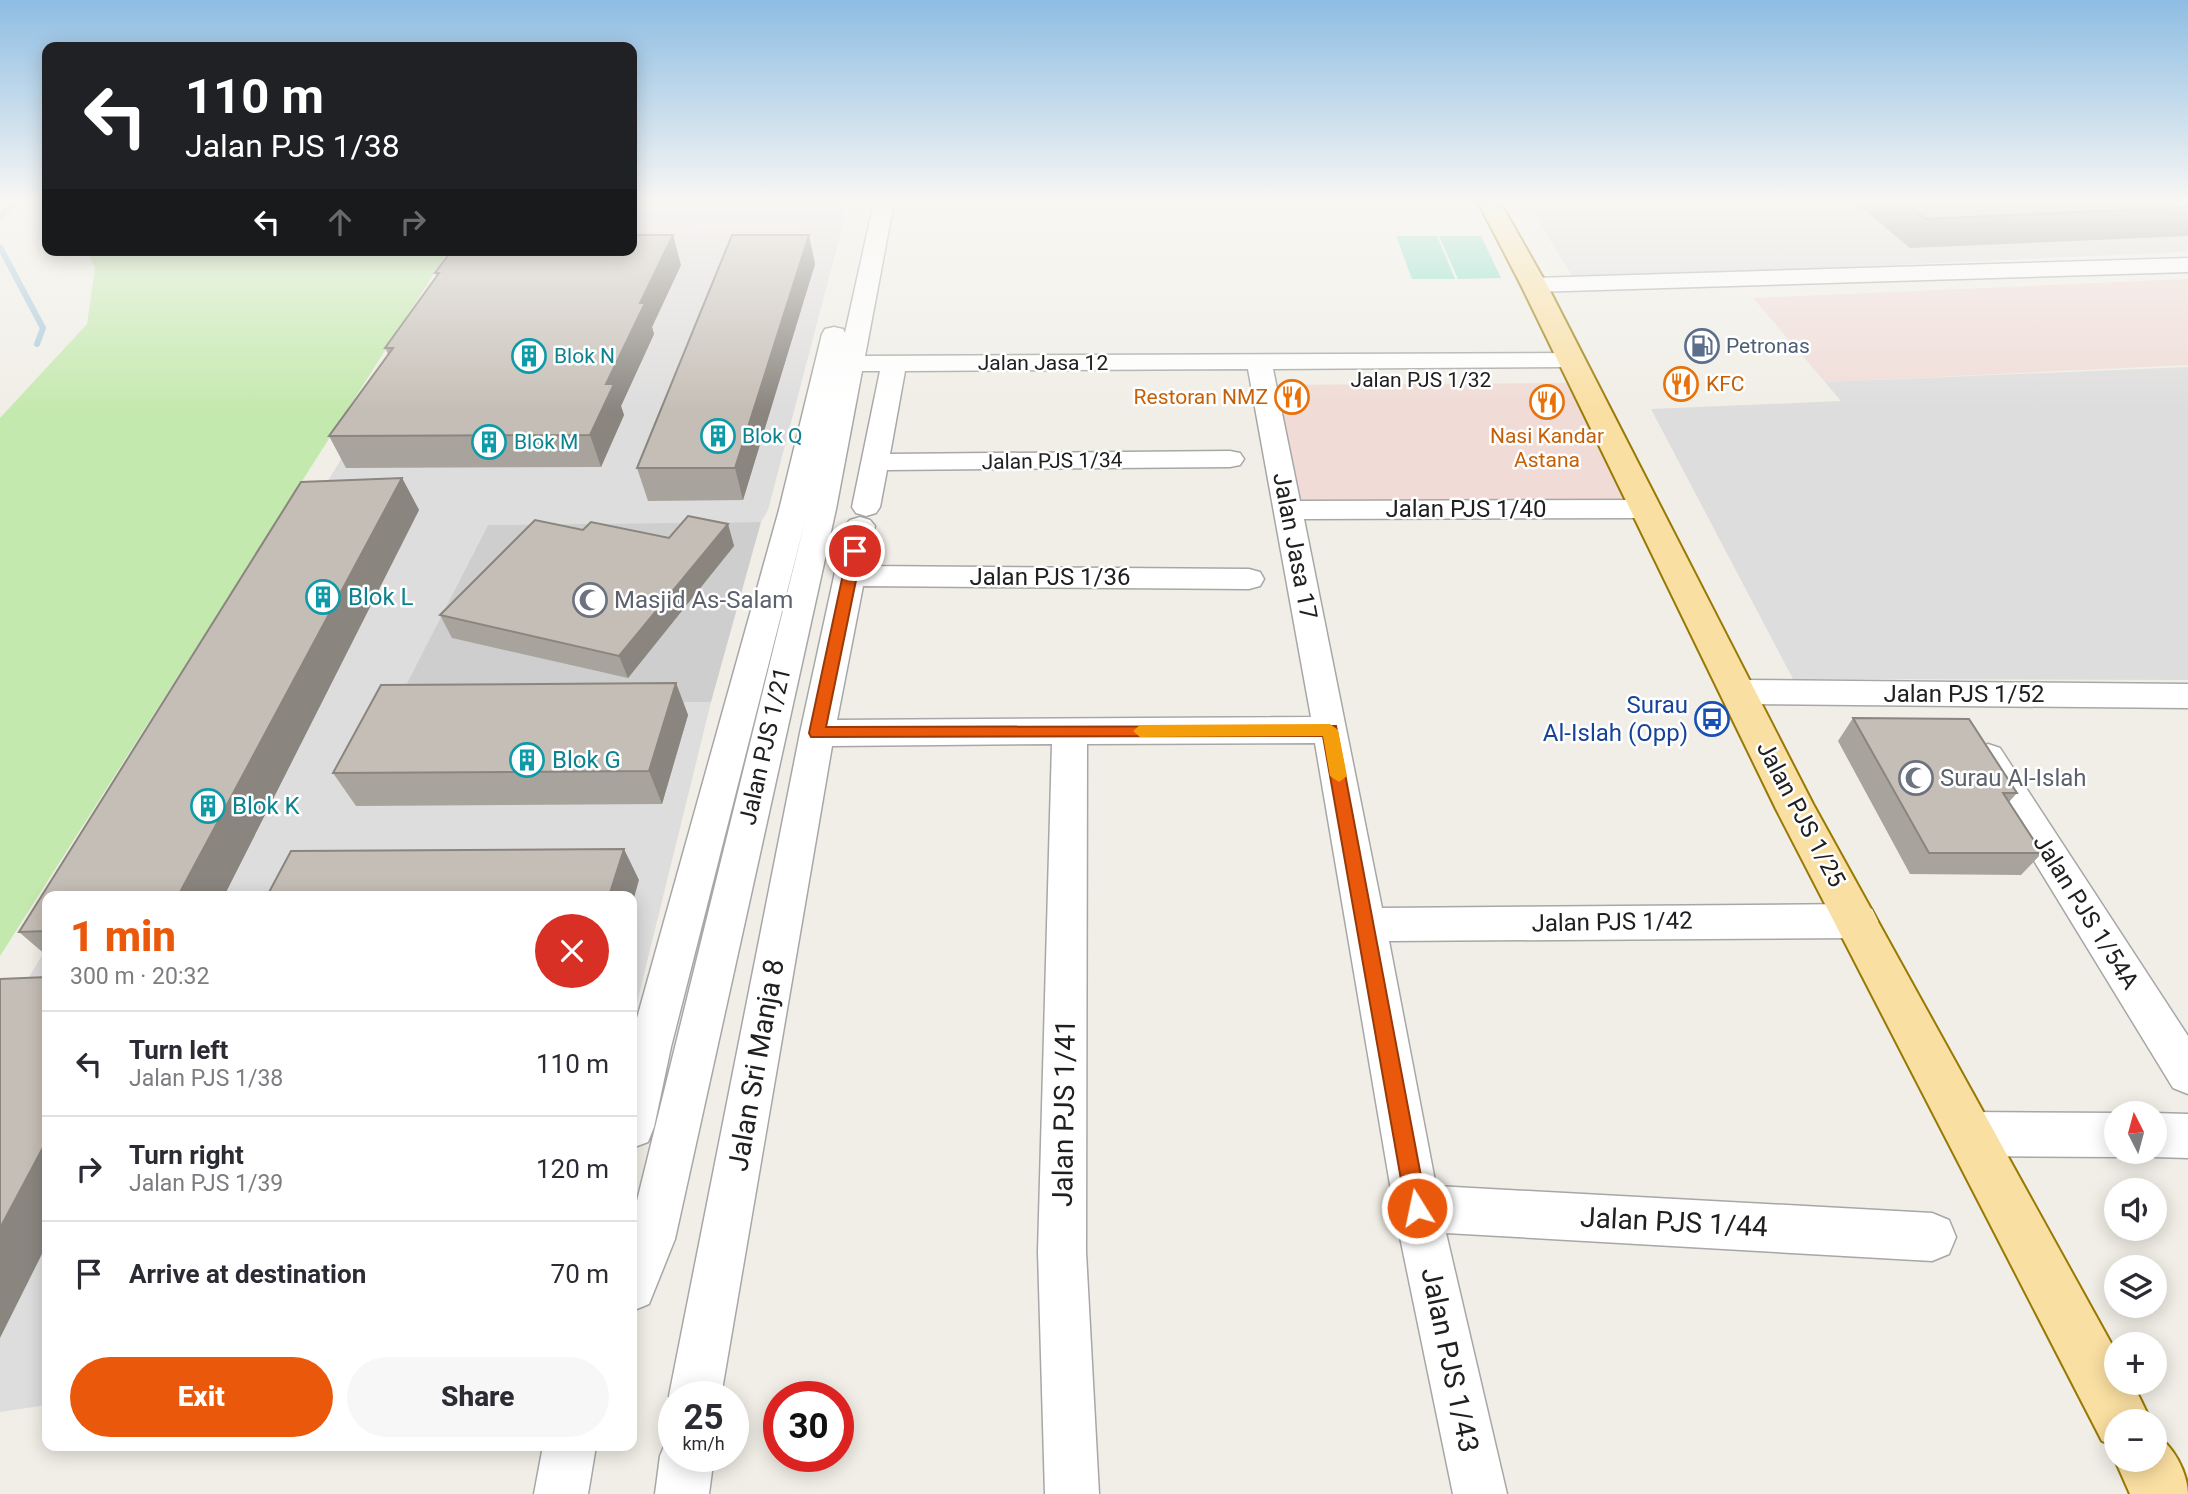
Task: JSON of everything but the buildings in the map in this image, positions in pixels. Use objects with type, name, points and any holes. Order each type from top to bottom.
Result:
[{"type":"main road","name":"Jalan PJS 1/25","points":[[1526,272],[1796,809],[2116,1409]]},
{"type":"main road","points":[[2151,1472],[2163,1494]]},
{"type":"street","name":"Jalan PJS 1/21","points":[[637,1274],[651,1239],[822,509],[839,364],[854,272]]},
{"type":"street","name":"Jalan PJS 1/21","points":[[637,1105],[793,510],[865,272]]},
{"type":"street","points":[[1536,291],[2002,272]]},
{"type":"street","points":[[1536,291],[2188,275]]},
{"type":"street","name":"Jalan Sri Manja 8","points":[[698,1381],[817,733],[894,363]]},
{"type":"street","name":"Jalan Jasa 12","points":[[839,364],[1261,371]]},
{"type":"street","name":"Jalan PJS 1/32","points":[[1261,371],[1575,369]]},
{"type":"street","name":"Jalan Jasa 17","points":[[1261,371],[1330,730]]},
{"type":"street","name":"Jalan PJS 1/34","points":[[874,463],[1230,459]]},
{"type":"street","name":"Jalan PJS 1/40","points":[[1288,510],[1644,509]]},
{"type":"street","name":"Jalan PJS 1/36","points":[[850,576],[1249,579]]},
{"type":"street","name":"Jalan PJS 1/52","points":[[1744,703],[2188,696]]},
{"type":"street","name":"Jalan PJS 1/52","points":[[1744,703],[2188,716]]},
{"type":"street","points":[[817,733],[1330,730]]},
{"type":"street","name":"Jalan PJS 1/43","points":[[1330,730],[1417,1208],[1480,1494]]},
{"type":"street","name":"Jalan PJS 1/41","points":[[1070,732],[1062,1252],[1072,1494]]},
{"type":"street","name":"Jalan PJS 1/54A","points":[[1983,750],[2188,1074]]},
{"type":"street","name":"Jalan PJS 1/42","points":[[1365,925],[1858,921]]},
{"type":"street","points":[[1969,1134],[2104,1135]]},
{"type":"street","points":[[2167,1135],[2188,1136]]},
{"type":"street","name":"Jalan PJS 1/44","points":[[1417,1208],[1932,1237]]},
{"type":"street","points":[[561,1494],[569,1451]]},
{"type":"street","points":[[682,1494],[685,1472]]},
{"type":"shaded area","points":[[454,272],[831,272],[768,510],[761,522],[488,525],[397,705],[711,702],[637,1003],[637,891],[81,891]]},
{"type":"shaded area","points":[[1569,272],[1740,272],[1574,279]]},
{"type":"shaded area","points":[[2188,279],[2188,365],[1825,382],[1753,298]]},
{"type":"shaded area","points":[[2188,367],[2188,680],[1793,679],[1651,409],[1841,401],[1825,382]]},
{"type":"shaded area","points":[[1570,383],[1626,500],[1295,502],[1272,385]]},
{"type":"shaded area","points":[[761,522],[711,702],[396,705],[488,525]]},
{"type":"shaded area","points":[[42,955],[42,1406],[0,1412],[0,1026]]},
{"type":"green space","points":[[94,272],[435,272],[0,956],[0,418],[87,324]]},
{"type":"green space","points":[[1409,272],[1452,272],[1455,279],[1412,279]]},
{"type":"green space","points":[[1455,272],[1498,272],[1501,278],[1458,279]]},
{"type":"waterway","points":[[13,272],[43,328],[37,344]]},
{"type":"slow traffic","points":[[1140,731],[1330,730],[1339,776]]},
{"type":"place","name":"Petronas","points":[[1702,346]]},
{"type":"place","name":"Blok N","points":[[529,356]]},
{"type":"place","name":"KFC","points":[[1681,384]]},
{"type":"place","name":"Restoran NMZ","points":[[1292,397]]},
{"type":"place","name":"Nasi Kandar Astana","points":[[1547,402]]},
{"type":"place","name":"Blok Q","points":[[718,436]]},
{"type":"place","name":"Blok M","points":[[489,442]]},
{"type":"place","name":"Blok L","points":[[323,597]]},
{"type":"place","name":"Masjid As-Salam","points":[[590,600]]},
{"type":"place","name":"Surau Al-Islah (Opp)","points":[[1712,719]]},
{"type":"place","name":"Blok G","points":[[527,760]]},
{"type":"place","name":"Surau Al-Islah","points":[[1916,778]]},
{"type":"place","name":"Blok K","points":[[208,806]]},
{"type":"route","points":[[855,551],[817,733],[1330,730],[1417,1208]]}]
